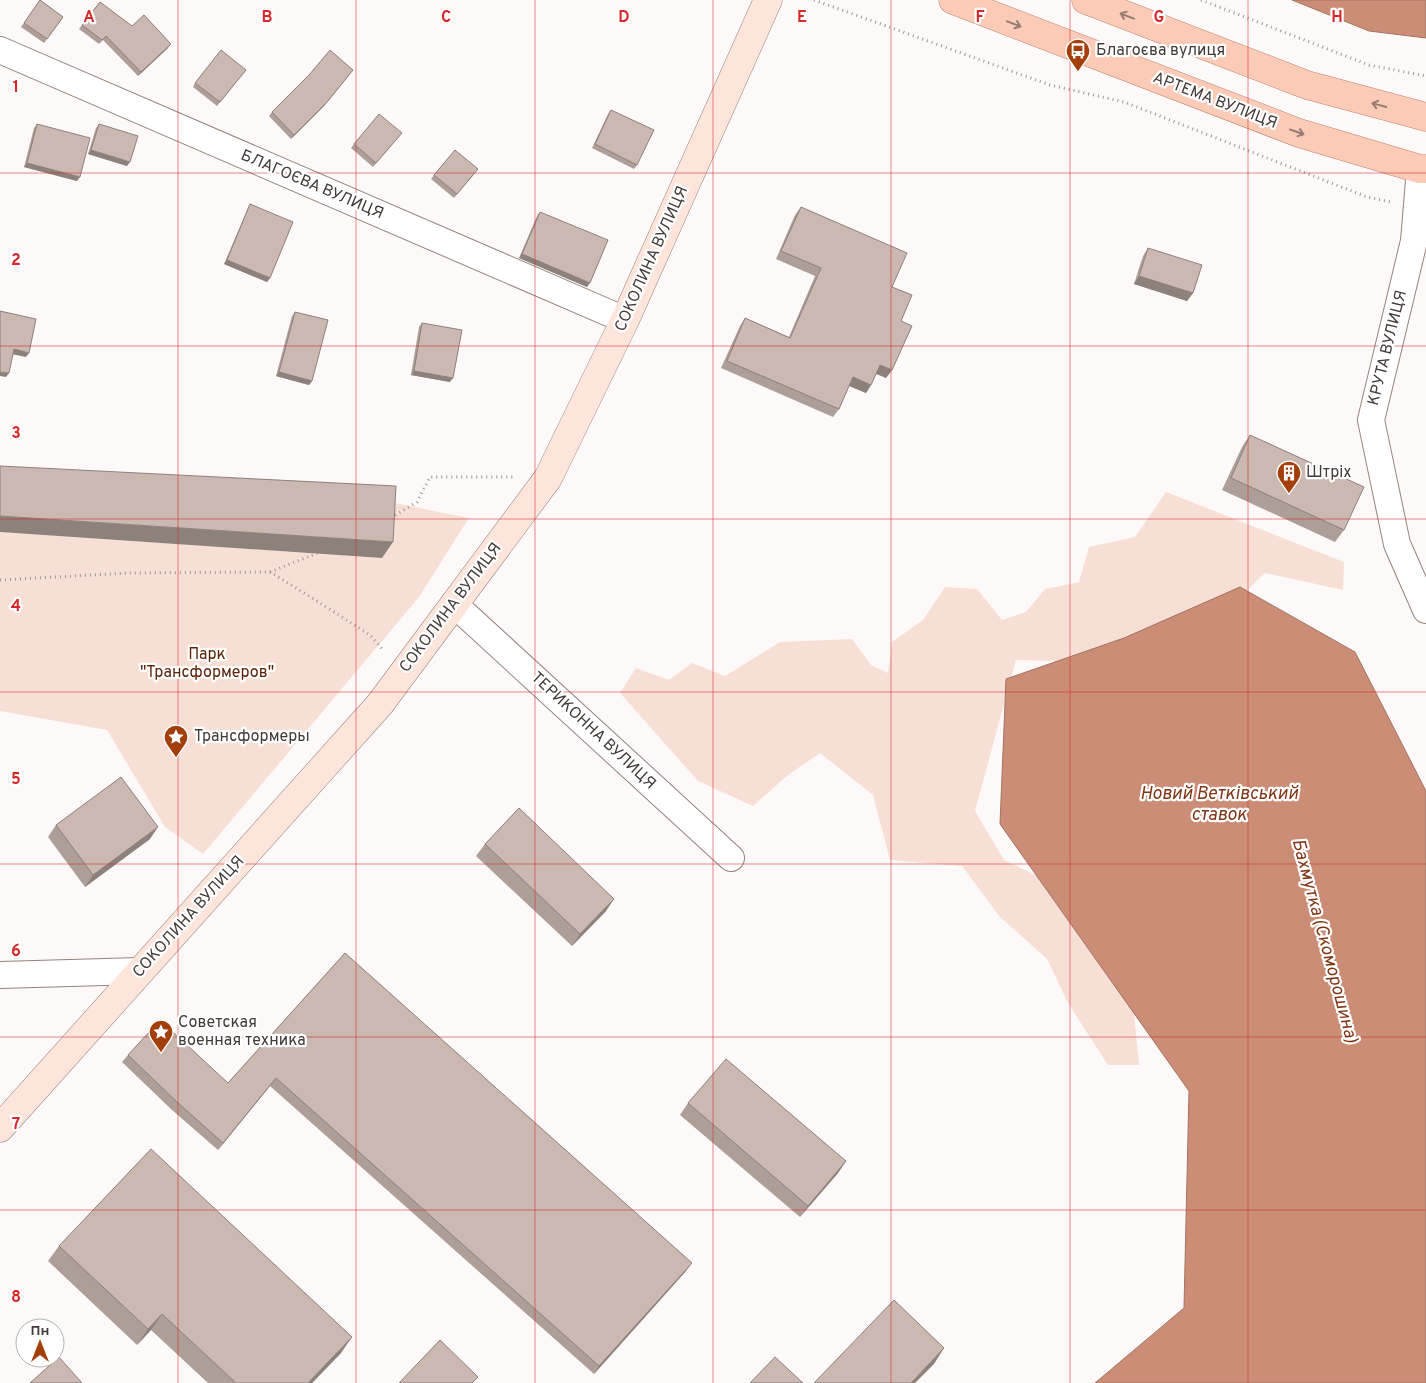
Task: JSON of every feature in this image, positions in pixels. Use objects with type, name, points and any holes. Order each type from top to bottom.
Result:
[{"type":"main road","name":"АРТЕМА ВУЛИЦЯ","points":[[953,0],[1299,133],[1423,169]]},
{"type":"main road","points":[[1086,0],[1307,85],[1426,117]]},
{"type":"street","name":"СОКОЛИНА ВУЛИЦЯ","points":[[0,1128],[380,704],[548,478],[625,320],[768,0]]},
{"type":"street","name":"БЛАГОЄВА ВУЛИЦЯ","points":[[0,50],[625,320]]},
{"type":"street","name":"КРУТА ВУЛИЦЯ","points":[[1423,169],[1416,208],[1420,242],[1371,420],[1397,544],[1426,610]]},
{"type":"street","name":"ТЕРИКОННА ВУЛИЦЯ","points":[[454,604],[731,858]]},
{"type":"street","points":[[0,975],[140,972]]},
{"type":"path","points":[[814,0],[1050,85],[1124,102],[1367,197],[1416,208]]},
{"type":"path","points":[[1201,0],[1369,65],[1426,76]]},
{"type":"path","points":[[388,520],[417,502],[430,477],[548,478]]},
{"type":"path","points":[[0,580],[128,573],[270,572],[325,550]]},
{"type":"path","points":[[270,572],[370,635],[403,673]]},
{"type":"green space","points":[[1166,492],[1344,562],[1343,590],[1265,573],[1218,618],[1102,662],[1016,660],[975,811],[1004,860],[1070,891],[1114,951],[1134,1013],[1139,1065],[1108,1065],[1068,1003],[1047,959],[1000,917],[962,866],[890,860],[873,795],[820,753],[788,775],[753,806],[698,781],[620,693],[636,668],[669,680],[692,663],[725,676],[780,642],[852,639],[871,665],[888,673],[892,642],[923,620],[945,587],[977,589],[1002,620],[1026,612],[1045,589],[1079,582],[1089,547],[1135,537]]},
{"type":"green space","name":"Парк \"Трансформеров\"","points":[[385,501],[469,518],[419,597],[203,854],[165,827],[107,730],[0,711],[0,532],[382,558]]},
{"type":"water","points":[[1292,0],[1426,0],[1426,38],[1369,31]]},
{"type":"water","name":"Новий Ветківський ставок","points":[[1240,587],[1355,652],[1426,791],[1426,1383],[1095,1383],[1184,1308],[1189,1091],[1000,824],[1006,679],[1124,638]]},
{"type":"building","points":[[40,0],[63,17],[47,39],[24,23]]},
{"type":"building","points":[[100,2],[132,26],[144,15],[171,44],[141,72],[106,36],[102,40],[82,25]]},
{"type":"building","points":[[221,50],[246,70],[220,102],[195,83]]},
{"type":"building","points":[[330,50],[353,70],[327,102],[294,135],[272,112],[309,75]]},
{"type":"building","points":[[611,110],[654,130],[637,165],[595,144]]},
{"type":"building","points":[[379,114],[402,133],[376,163],[354,144]]},
{"type":"building","points":[[37,124],[90,138],[80,177],[27,163]]},
{"type":"building","points":[[99,124],[138,136],[130,162],[91,150]]},
{"type":"building","points":[[455,150],[478,169],[457,194],[434,175]]},
{"type":"building","points":[[250,204],[293,222],[270,278],[227,260]]},
{"type":"building","points":[[801,207],[907,253],[892,287],[912,295],[901,321],[912,326],[892,370],[880,365],[871,385],[853,377],[839,409],[727,361],[745,318],[790,338],[821,268],[781,251]]},
{"type":"building","points":[[540,212],[608,240],[590,283],[522,254]]},
{"type":"building","points":[[1148,248],[1202,265],[1193,293],[1139,276]]},
{"type":"building","points":[[0,311],[36,319],[29,353],[14,349],[9,373],[0,372]]},
{"type":"building","points":[[295,312],[328,320],[312,381],[279,372]]},
{"type":"building","points":[[422,323],[462,330],[453,378],[414,371]]},
{"type":"building","name":"Штріх","points":[[1250,435],[1364,487],[1344,530],[1231,478]]},
{"type":"building","points":[[0,466],[396,486],[393,542],[0,516]]},
{"type":"building","points":[[121,777],[158,827],[93,875],[56,825]]},
{"type":"building","points":[[519,808],[614,899],[580,934],[485,844]]},
{"type":"building","points":[[345,953],[692,1263],[599,1366],[276,1078],[223,1143],[128,1055],[160,1020],[228,1083]]},
{"type":"building","points":[[726,1059],[846,1161],[808,1206],[688,1103]]},
{"type":"building","points":[[151,1149],[352,1337],[308,1383],[236,1383],[162,1314],[148,1329],[59,1246]]},
{"type":"building","points":[[894,1300],[944,1348],[911,1383],[814,1383]]},
{"type":"building","points":[[440,1340],[478,1377],[472,1383],[399,1383]]},
{"type":"building","points":[[775,1357],[803,1383],[750,1383]]},
{"type":"building","points":[[65,1364],[82,1383],[30,1383],[47,1368],[65,1368]]},
{"type":"place","name":"Благоєва вулиця","points":[[1078,72]]},
{"type":"place","name":"Штріх","points":[[1289,494]]},
{"type":"place","name":"Трансформеры","points":[[176,758]]},
{"type":"place","name":"Советская военная техника","points":[[161,1053]]},
{"type":"water label","name":"Бахмутка (Скоморошина)","points":[[1324,941]]}]
